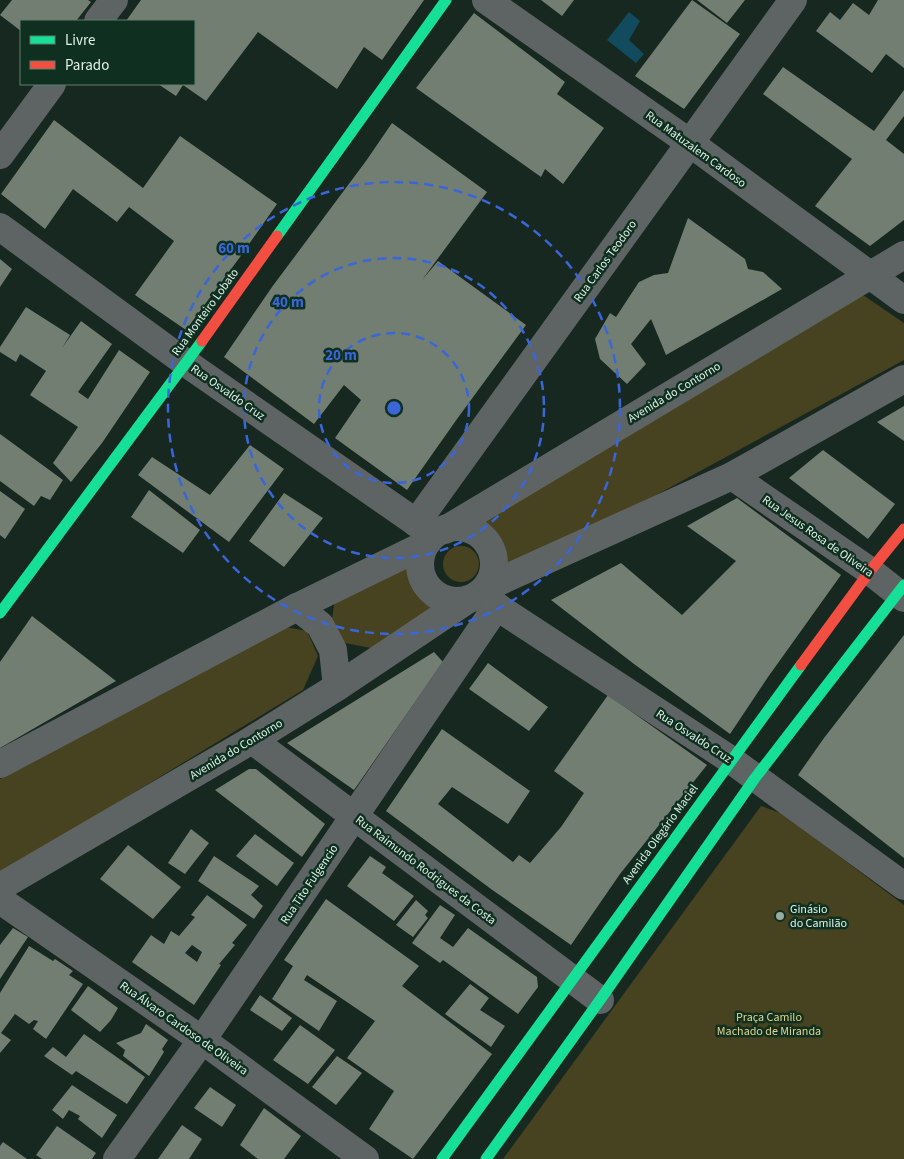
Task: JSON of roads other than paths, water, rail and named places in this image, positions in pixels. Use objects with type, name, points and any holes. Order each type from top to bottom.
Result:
[{"type":"main road","name":"Rua Monteiro Lobato","points":[[0,614],[186,363],[446,0]]},
{"type":"main road","name":"Avenida Olegário Maciel","points":[[442,1159],[731,760],[870,571],[904,529]]},
{"type":"main road","points":[[486,1159],[755,778],[902,592]]},
{"type":"street","points":[[99,20],[114,0]]},
{"type":"street","name":"Rua Matuzalem Cardoso","points":[[486,0],[690,143],[904,300]]},
{"type":"street","name":"Rua Carlos Teodoro","points":[[431,533],[690,143],[793,0]]},
{"type":"street","points":[[0,155],[51,85]]},
{"type":"street","name":"Rua Osvaldo Cruz","points":[[0,227],[186,363],[431,533]]},
{"type":"street","name":"Avenida do Contorno","points":[[0,764],[297,607],[431,533],[904,255]]},
{"type":"street","name":"Avenida do Contorno","points":[[0,887],[252,740],[482,597],[732,476],[904,379]]},
{"type":"street","name":"Rua Jesus Rosa de Oliveira","points":[[732,476],[902,592]]},
{"type":"street","points":[[457,527],[468,529],[488,543],[495,565],[492,577],[482,597],[454,601],[442,598],[431,591],[424,581],[421,556],[431,533],[457,527]]},
{"type":"street","name":"Rua Osvaldo Cruz","points":[[482,597],[731,760],[904,886]]},
{"type":"street","name":"Rua Tito Fulgencio","points":[[117,1159],[202,1040],[354,817],[482,597]]},
{"type":"street","points":[[297,607],[320,625],[333,650],[337,687]]},
{"type":"street","name":"Rua Raimundo Rodrigues da Costa","points":[[252,740],[600,1000]]},
{"type":"street","name":"Rua Álvaro Cardoso de Oliveira","points":[[0,900],[202,1040],[365,1159]]},
{"type":"water","points":[[629,12],[640,21],[629,40],[644,54],[636,63],[607,40]]},
{"type":"place","name":"Ginásio do Camilão","points":[[780,916]]},
{"type":"park label","name":"Praça Camilo Machado de Miranda","points":[[769,1024]]}]
